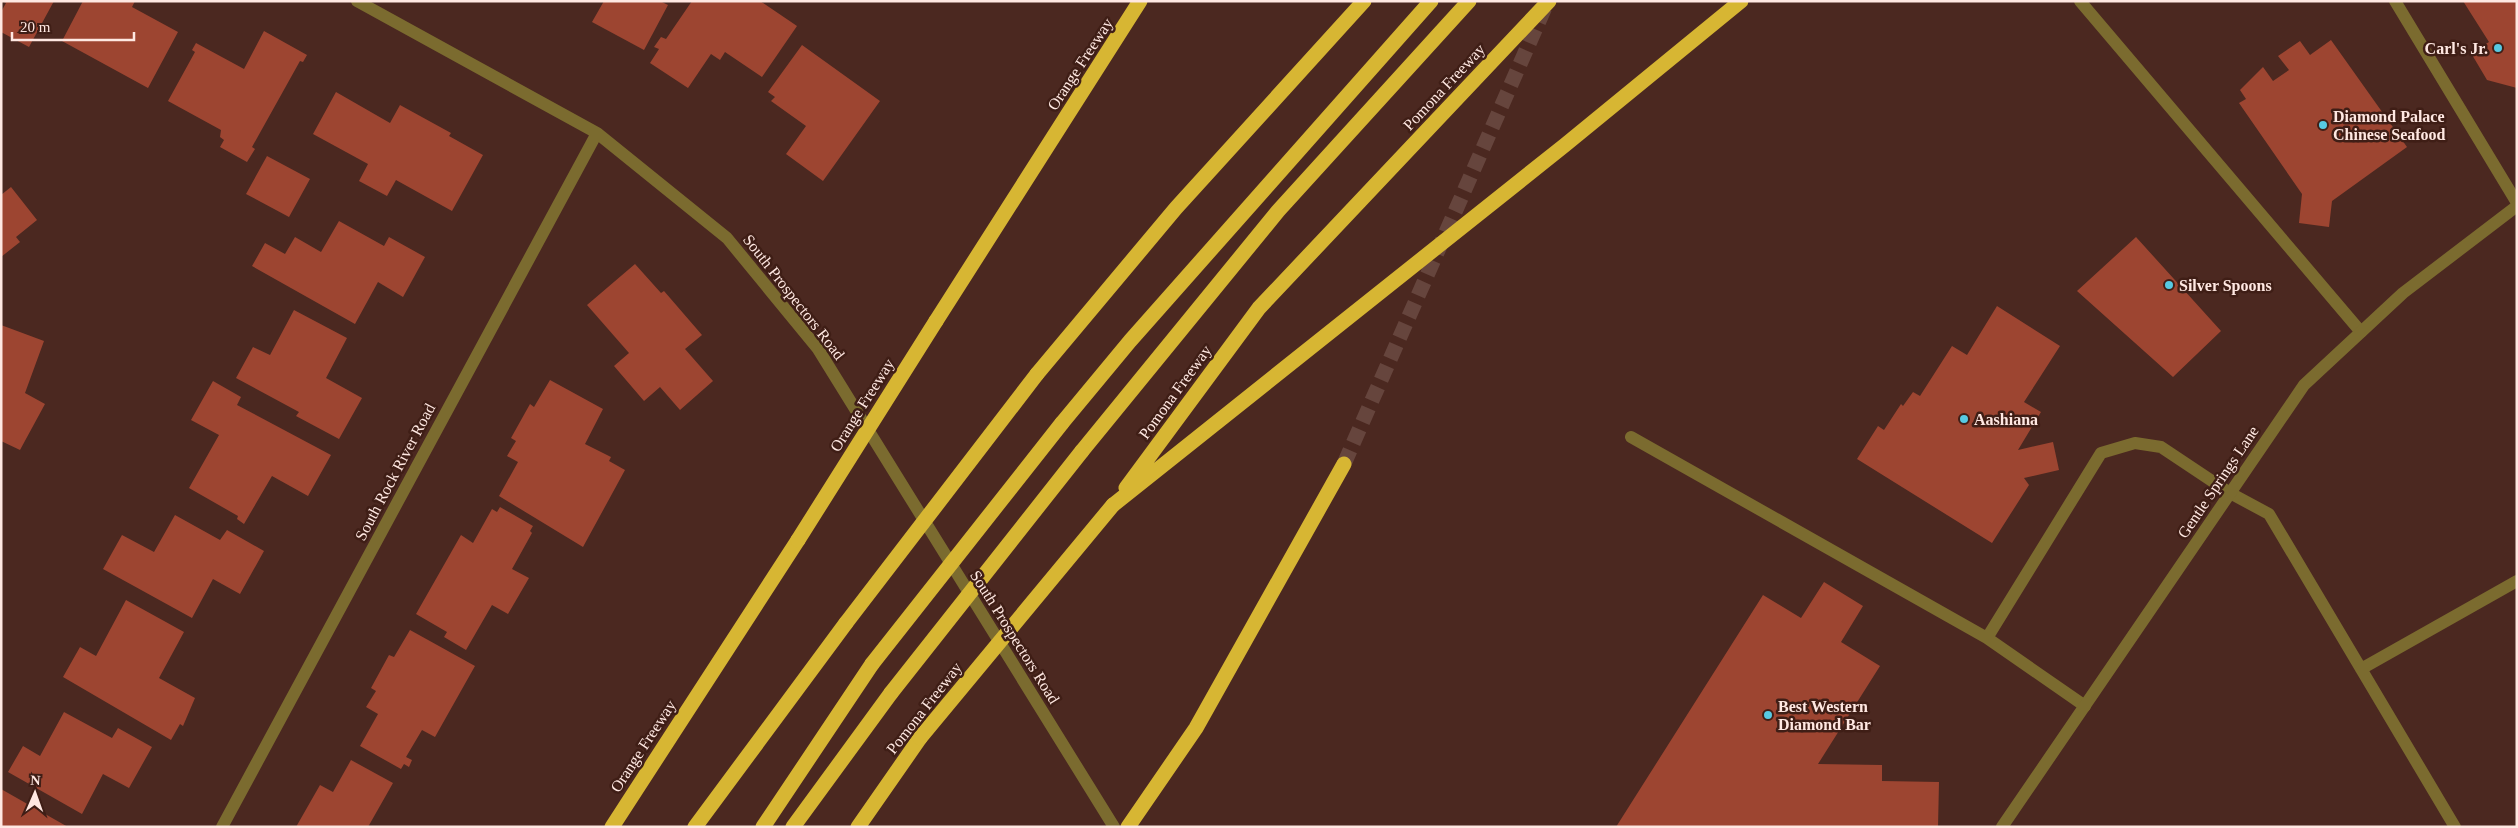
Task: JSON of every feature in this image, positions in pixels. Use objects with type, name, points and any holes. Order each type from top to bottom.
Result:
[{"type":"highway","name":"Orange Freeway","points":[[612,827],[798,540],[1140,1]]},
{"type":"highway","points":[[695,827],[846,623],[1037,374],[1176,208],[1364,1]]},
{"type":"highway","points":[[763,827],[872,664],[1062,423],[1137,334],[1430,1]]},
{"type":"highway","points":[[793,827],[890,692],[1082,451],[1278,211],[1469,1]]},
{"type":"highway","name":"Pomona Freeway","points":[[858,827],[920,738],[1113,505],[1259,308],[1549,1]]},
{"type":"highway","points":[[1113,505],[1557,152],[1741,1]]},
{"type":"highway","points":[[1128,827],[1196,728],[1344,464]]},
{"type":"street","name":"South Prospectors Road","points":[[357,1],[597,133],[727,238],[818,349],[1114,827]]},
{"type":"street","points":[[2080,1],[2361,332]]},
{"type":"street","points":[[2395,1],[2517,205]]},
{"type":"street","name":"South Rock River Road","points":[[222,827],[597,133]]},
{"type":"street","name":"Gentle Springs Lane","points":[[2002,827],[2304,385],[2403,293],[2517,205]]},
{"type":"street","points":[[1631,437],[1987,638],[2085,706]]},
{"type":"street","points":[[1987,638],[2101,453],[2135,443],[2161,447],[2230,493],[2268,514],[2455,827]]},
{"type":"street","points":[[2361,669],[2517,581]]},
{"type":"building","points":[[2,1],[54,1],[29,47],[1,32],[1,12],[6,3]]},
{"type":"building","points":[[83,1],[135,1],[132,7],[178,32],[148,88],[62,41]]},
{"type":"building","points":[[604,1],[660,1],[668,5],[644,50],[592,22]]},
{"type":"building","points":[[692,1],[760,1],[797,26],[762,77],[725,52],[720,60],[711,54],[688,88],[650,63],[659,49],[654,47],[661,37],[666,39]]},
{"type":"building","name":"Carl's Jr.","points":[[2463,1],[2517,1],[2517,88],[2487,80],[2471,53],[2489,42]]},
{"type":"building","points":[[264,31],[307,55],[303,62],[300,61],[252,147],[255,149],[247,162],[220,147],[224,140],[220,137],[221,130],[168,101],[195,52],[192,50],[196,43],[244,69]]},
{"type":"building","name":"Diamond Palace Chinese Seafood","points":[[2331,40],[2407,147],[2332,201],[2329,227],[2299,223],[2302,194],[2239,103],[2246,99],[2240,90],[2263,67],[2273,81],[2289,70],[2278,56],[2300,41],[2310,55]]},
{"type":"building","points":[[802,45],[880,101],[823,181],[786,154],[806,126],[771,101],[775,97],[768,92]]},
{"type":"building","points":[[336,92],[390,123],[400,105],[451,133],[449,136],[483,155],[452,211],[396,180],[387,196],[359,181],[368,164],[313,134]]},
{"type":"building","points":[[267,156],[310,179],[289,217],[246,194]]},
{"type":"building","points":[[11,187],[37,220],[16,237],[20,242],[1,257],[1,195]]},
{"type":"building","points":[[339,221],[384,246],[389,237],[425,257],[403,297],[378,282],[355,324],[252,266],[265,243],[285,254],[295,237],[321,252]]},
{"type":"building","points":[[2136,237],[2221,331],[2173,377],[2077,291]]},
{"type":"building","points":[[635,264],[661,293],[664,291],[702,335],[685,349],[713,381],[680,410],[660,387],[644,401],[614,366],[629,353],[587,305]]},
{"type":"building","name":"Aashiana","points":[[1997,306],[2060,346],[2024,402],[2041,412],[2018,450],[2053,442],[2059,470],[2024,478],[2029,485],[1992,543],[1857,459],[1878,426],[1884,430],[1901,404],[1903,406],[1913,392],[1920,396],[1952,346],[1967,355]]},
{"type":"building","points":[[294,310],[347,338],[326,378],[362,398],[339,439],[296,416],[299,412],[236,378],[253,347],[270,355]]},
{"type":"building","points":[[1,325],[44,341],[25,393],[45,404],[20,450],[1,441]]},
{"type":"building","points":[[550,380],[603,409],[585,444],[611,457],[609,461],[625,470],[583,547],[499,496],[518,462],[507,456],[516,441],[511,438],[530,404],[534,407]]},
{"type":"building","points":[[213,381],[241,397],[237,405],[331,455],[308,496],[272,476],[244,524],[237,519],[238,516],[189,488],[219,435],[191,420]]},
{"type":"building","points":[[500,507],[533,526],[530,531],[532,533],[512,569],[529,578],[508,614],[492,605],[466,650],[444,637],[447,632],[416,614],[461,535],[473,543],[492,509],[497,512]]},
{"type":"building","points":[[175,515],[220,540],[227,530],[264,551],[240,594],[213,579],[192,618],[103,569],[122,535],[154,552]]},
{"type":"building","name":"Best Western Diamond Bar","points":[[1824,582],[1863,606],[1841,642],[1880,666],[1818,764],[1882,765],[1882,781],[1939,782],[1938,827],[1616,827],[1763,595],[1801,618]]},
{"type":"building","points":[[126,600],[184,632],[159,678],[195,698],[183,726],[180,724],[171,740],[63,677],[80,647],[96,656]]},
{"type":"building","points":[[410,630],[475,666],[435,737],[422,730],[406,757],[412,760],[409,767],[404,764],[401,769],[360,746],[378,714],[366,707],[376,691],[371,688],[389,655],[394,657]]},
{"type":"building","points":[[64,712],[112,738],[118,728],[152,747],[129,788],[103,774],[82,814],[8,772],[23,746],[40,756]]},
{"type":"building","points":[[351,760],[393,783],[368,827],[296,827],[320,785],[333,792]]},
{"type":"building","points":[[1,789],[68,827],[1,827]]},
{"type":"tunnel","points":[[1344,464],[1546,5]]},
{"type":"place","name":"Carl's Jr.","points":[[2498,48]]},
{"type":"place","name":"Diamond Palace Chinese Seafood","points":[[2323,125]]},
{"type":"place","name":"Silver Spoons","points":[[2169,285]]},
{"type":"place","name":"Aashiana","points":[[1964,419]]},
{"type":"place","name":"Best Western Diamond Bar","points":[[1768,715]]}]
